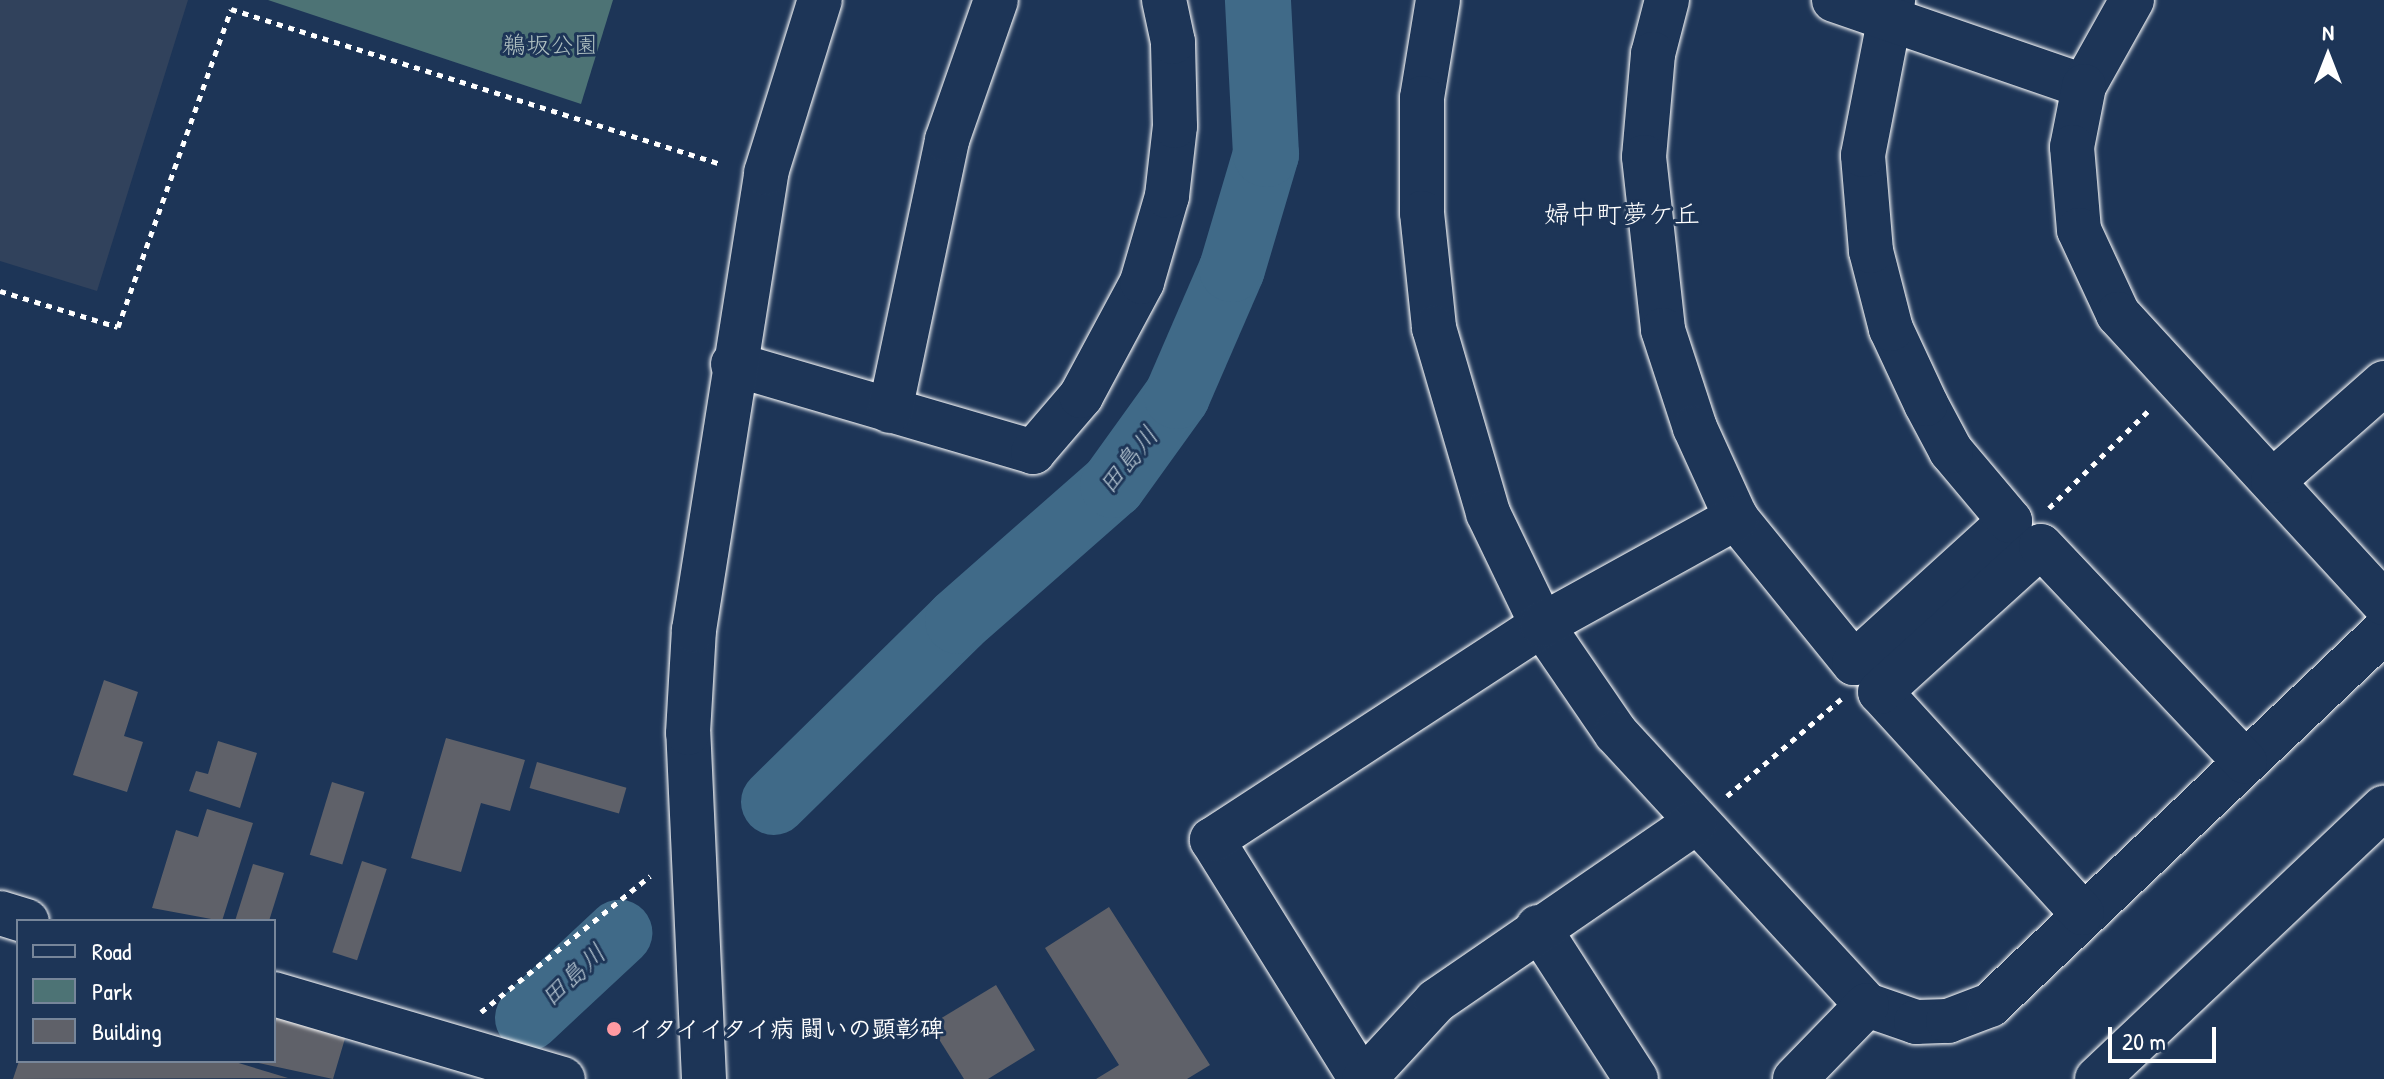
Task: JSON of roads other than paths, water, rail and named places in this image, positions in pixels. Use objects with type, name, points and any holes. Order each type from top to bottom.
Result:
[{"type":"street","points":[[704,1079],[688,733],[694,630],[733,364],[766,173],[820,0]]},
{"type":"street","points":[[890,411],[947,140],[996,0]]},
{"type":"street","points":[[733,364],[1033,452],[1081,396],[1142,282],[1167,196],[1175,126],[1164,0]]},
{"type":"street","points":[[1438,0],[1422,112],[1422,213],[1434,328],[1488,513],[1542,625],[1616,733],[1695,823],[1867,1005],[1916,1022],[1948,1021],[1990,1005],[2082,913],[2384,631]]},
{"type":"street","points":[[1667,0],[1653,54],[1644,157],[1649,240],[1667,344],[1736,518],[1854,663],[2010,521],[1951,451],[1926,404],[1891,329],[1871,251],[1863,155],[1889,8]]},
{"type":"street","points":[[1834,0],[1889,8],[2084,86]]},
{"type":"street","points":[[2132,0],[2084,86],[2072,147],[2079,230],[2118,314],[2384,603]]},
{"type":"street","points":[[2273,481],[2384,383]]},
{"type":"street","points":[[1695,823],[1538,927],[1436,1001],[1362,1079],[1212,840],[1542,625],[1736,518]]},
{"type":"street","points":[[2082,913],[1880,692],[2041,546],[2245,762]]},
{"type":"street","points":[[2097,1079],[2384,808]]},
{"type":"street","points":[[0,913],[20,919]]},
{"type":"street","points":[[1538,927],[1636,1079]]},
{"type":"street","points":[[276,995],[563,1079]]},
{"type":"street","points":[[1795,1079],[1867,1005]]},
{"type":"waterway","name":"田島川","points":[[774,802],[958,621],[1113,485],[1177,396],[1232,269],[1266,154],[1258,0]]},
{"type":"waterway","name":"田島川","points":[[528,1018],[619,933]]},
{"type":"place","name":"イタイイタイ病 闘いの顕彰碑","points":[[614,1029]]},
{"type":"district","name":"婦中町夢ケ丘","points":[[1622,214]]},
{"type":"park label","name":"鵜坂公園","points":[[550,45]]}]
